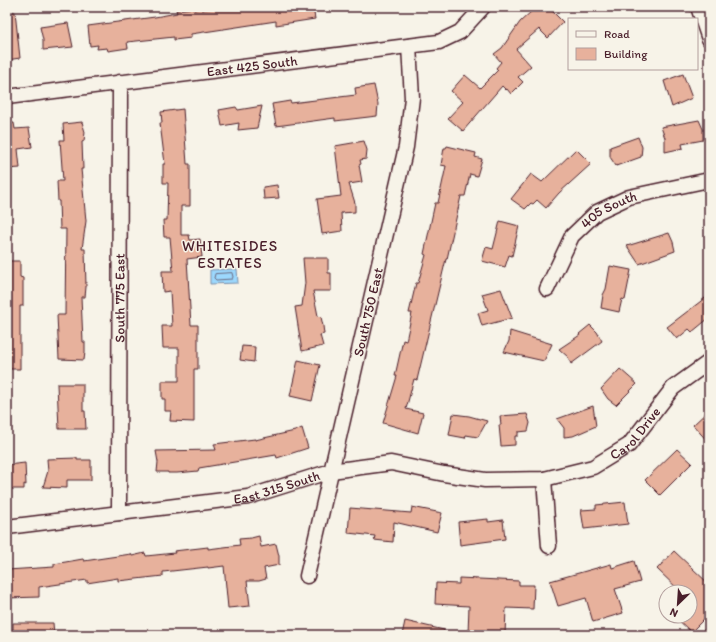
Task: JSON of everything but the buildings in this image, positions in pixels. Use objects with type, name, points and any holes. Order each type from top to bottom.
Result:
[{"type":"street","name":"East 425 South","points":[[7,97],[439,42],[460,32],[483,7]]},
{"type":"street","points":[[698,7],[709,39]]},
{"type":"street","name":"South 750 East","points":[[307,576],[406,147],[412,98],[408,46]]},
{"type":"street","name":"South 775 East","points":[[119,513],[120,82]]},
{"type":"street","name":"405 South","points":[[547,289],[572,236],[597,212],[629,197],[709,180]]},
{"type":"street","name":"Carol Drive","points":[[544,479],[593,467],[628,445],[673,388],[709,362]]},
{"type":"street","name":"East 315 South","points":[[7,527],[248,497],[331,471],[391,463],[444,474],[485,480],[544,479]]},
{"type":"street","points":[[544,479],[549,546]]},
{"type":"water","points":[[237,269],[238,283],[210,284],[210,270]]},
{"type":"district","name":"WHITESIDES ESTATES","points":[[230,254]]}]
